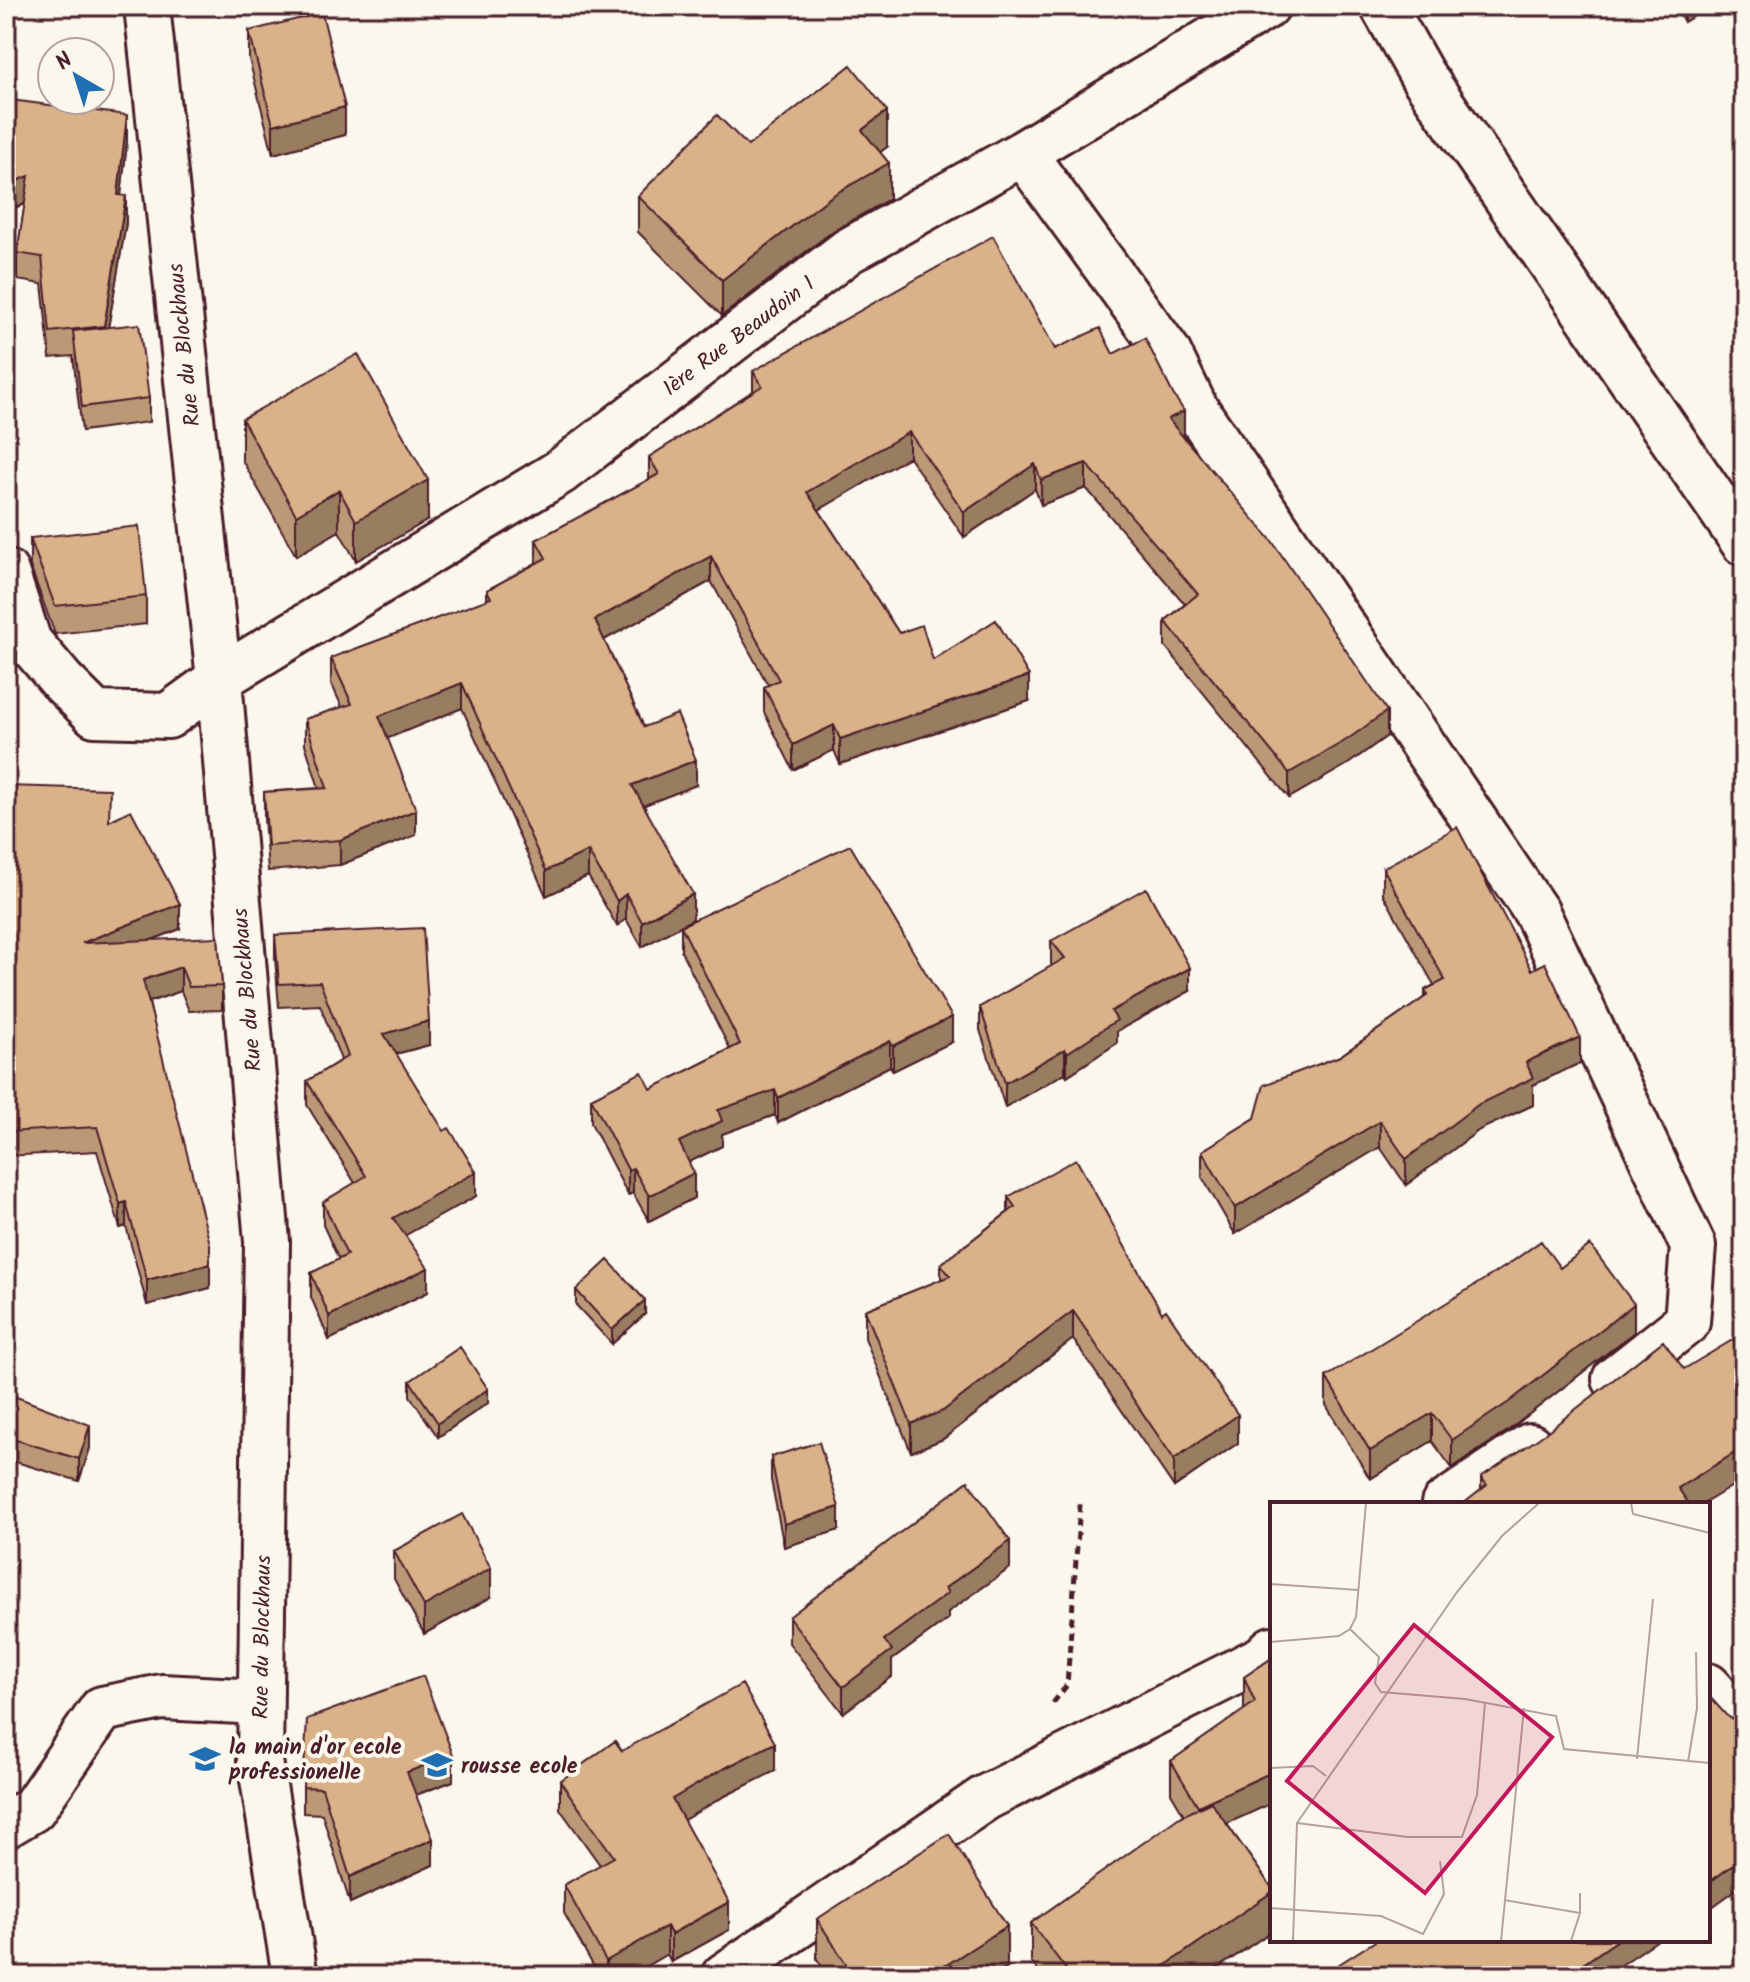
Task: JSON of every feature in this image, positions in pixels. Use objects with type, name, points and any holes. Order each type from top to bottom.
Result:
[{"type":"street","name":"Rue du Blockhaus","points":[[147,6],[219,679],[267,1242],[260,1761],[295,1976]]},
{"type":"street","name":"1ère Rue Beaudoin 1","points":[[6,572],[29,642],[95,714],[168,716],[219,679],[560,472],[848,251],[1023,153],[1267,6]]},
{"type":"street","points":[[1383,6],[1422,75],[1744,543]]},
{"type":"street","points":[[1023,153],[1168,352],[1195,408],[1537,913],[1693,1246],[1687,1322],[1524,1450],[1447,1502]]},
{"type":"street","points":[[724,1976],[985,1798],[1263,1658],[1270,1651]]},
{"type":"street","points":[[1710,1688],[1744,1725]]},
{"type":"street","points":[[6,1825],[33,1809],[102,1709],[162,1697],[260,1702]]},
{"type":"path","points":[[1049,1710],[1067,1685],[1080,1504]]},
{"type":"building","points":[[322,13],[345,107],[273,125],[249,31]]},
{"type":"building","points":[[851,65],[887,111],[862,130],[889,163],[833,195],[722,280],[638,196],[717,115],[748,146]]},
{"type":"building","points":[[6,73],[11,100],[36,103],[36,116],[127,115],[118,195],[126,196],[104,326],[50,332],[42,257],[17,253],[29,176],[6,185]]},
{"type":"building","points":[[993,236],[1055,349],[1100,328],[1113,354],[1145,338],[1184,411],[1168,419],[1272,541],[1387,711],[1348,739],[1289,773],[1165,621],[1198,594],[1086,463],[1041,480],[1035,464],[964,512],[909,432],[807,492],[899,633],[922,625],[933,660],[996,620],[1029,676],[840,739],[834,725],[793,745],[764,687],[779,680],[711,556],[595,620],[644,727],[677,714],[696,760],[632,785],[693,894],[642,922],[626,894],[617,901],[588,851],[546,871],[462,683],[379,716],[416,810],[340,840],[268,846],[264,792],[327,788],[305,719],[352,704],[331,658],[491,598],[487,590],[546,558],[536,540],[659,474],[649,457],[762,386],[753,371]]},
{"type":"building","points":[[139,324],[149,398],[82,407],[73,331]]},
{"type":"building","points":[[358,354],[428,480],[356,521],[339,490],[296,515],[242,419]]},
{"type":"building","points":[[139,526],[146,596],[55,606],[30,538]]},
{"type":"building","points":[[6,636],[17,652],[6,656]]},
{"type":"building","points":[[6,786],[110,789],[109,821],[131,810],[180,904],[82,943],[218,937],[222,986],[189,987],[181,967],[143,980],[210,1244],[210,1264],[147,1280],[126,1202],[120,1204],[97,1127],[6,1132]]},
{"type":"building","points":[[1457,827],[1532,970],[1545,963],[1580,1037],[1526,1062],[1533,1078],[1479,1104],[1406,1159],[1380,1121],[1235,1208],[1202,1151],[1255,1118],[1264,1085],[1340,1056],[1428,995],[1425,990],[1445,980],[1383,868]]},
{"type":"building","points":[[850,845],[952,1017],[893,1046],[890,1041],[778,1098],[775,1090],[718,1110],[722,1121],[679,1142],[694,1173],[649,1196],[633,1168],[628,1170],[591,1098],[642,1072],[651,1089],[740,1044],[681,926]]},
{"type":"building","points":[[1146,888],[1190,968],[1111,1011],[1117,1020],[1067,1053],[1065,1049],[1005,1083],[980,1007],[1065,958],[1051,941]]},
{"type":"building","points":[[423,928],[429,1021],[384,1034],[444,1131],[449,1128],[476,1172],[393,1218],[428,1268],[329,1316],[311,1273],[347,1255],[323,1202],[366,1176],[307,1081],[348,1056],[320,982],[279,984],[275,935]]},
{"type":"building","points":[[1076,1159],[1162,1313],[1166,1310],[1238,1415],[1174,1459],[1073,1311],[943,1411],[911,1424],[865,1310],[950,1276],[941,1264],[1015,1207],[1008,1197]]},
{"type":"building","points":[[1541,1241],[1560,1268],[1590,1245],[1634,1304],[1509,1402],[1452,1440],[1432,1413],[1370,1451],[1326,1377],[1506,1266]]},
{"type":"building","points":[[608,1260],[645,1300],[612,1330],[576,1290]]},
{"type":"building","points":[[1744,1333],[1744,1447],[1678,1488],[1688,1502],[1466,1502],[1487,1485],[1481,1477],[1539,1438],[1663,1341],[1684,1369]]},
{"type":"building","points":[[460,1347],[488,1389],[438,1423],[410,1381]]},
{"type":"building","points":[[6,1393],[90,1425],[79,1459],[6,1437]]},
{"type":"building","points":[[819,1442],[839,1507],[784,1524],[771,1457]]},
{"type":"building","points":[[968,1481],[1010,1541],[945,1588],[948,1593],[884,1640],[892,1650],[843,1687],[789,1617]]},
{"type":"building","points":[[462,1514],[491,1568],[424,1606],[394,1551]]},
{"type":"building","points":[[1270,1659],[1270,1773],[1198,1806],[1171,1761],[1255,1702],[1244,1677]]},
{"type":"building","points":[[423,1676],[453,1755],[407,1772],[433,1839],[350,1877],[322,1788],[303,1787],[307,1719]]},
{"type":"building","points":[[742,1684],[775,1743],[672,1799],[729,1902],[671,1934],[667,1926],[606,1961],[564,1885],[614,1857],[560,1781],[615,1741],[622,1751]]},
{"type":"building","points":[[1710,1697],[1726,1715],[1737,1722],[1744,1722],[1744,1857],[1710,1882]]},
{"type":"building","points":[[1211,1802],[1270,1885],[1270,1893],[1150,1976],[1071,1976],[1031,1923],[1178,1818]]},
{"type":"building","points":[[949,1834],[1007,1926],[929,1976],[854,1976],[817,1919]]},
{"type":"building","points":[[1374,1942],[1615,1942],[1580,1966],[1571,1976],[1334,1976],[1330,1970]]},
{"type":"place","name":"la main d'or ecole professionelle","points":[[205,1759]]},
{"type":"place","name":"rousse ecole","points":[[437,1765]]}]
